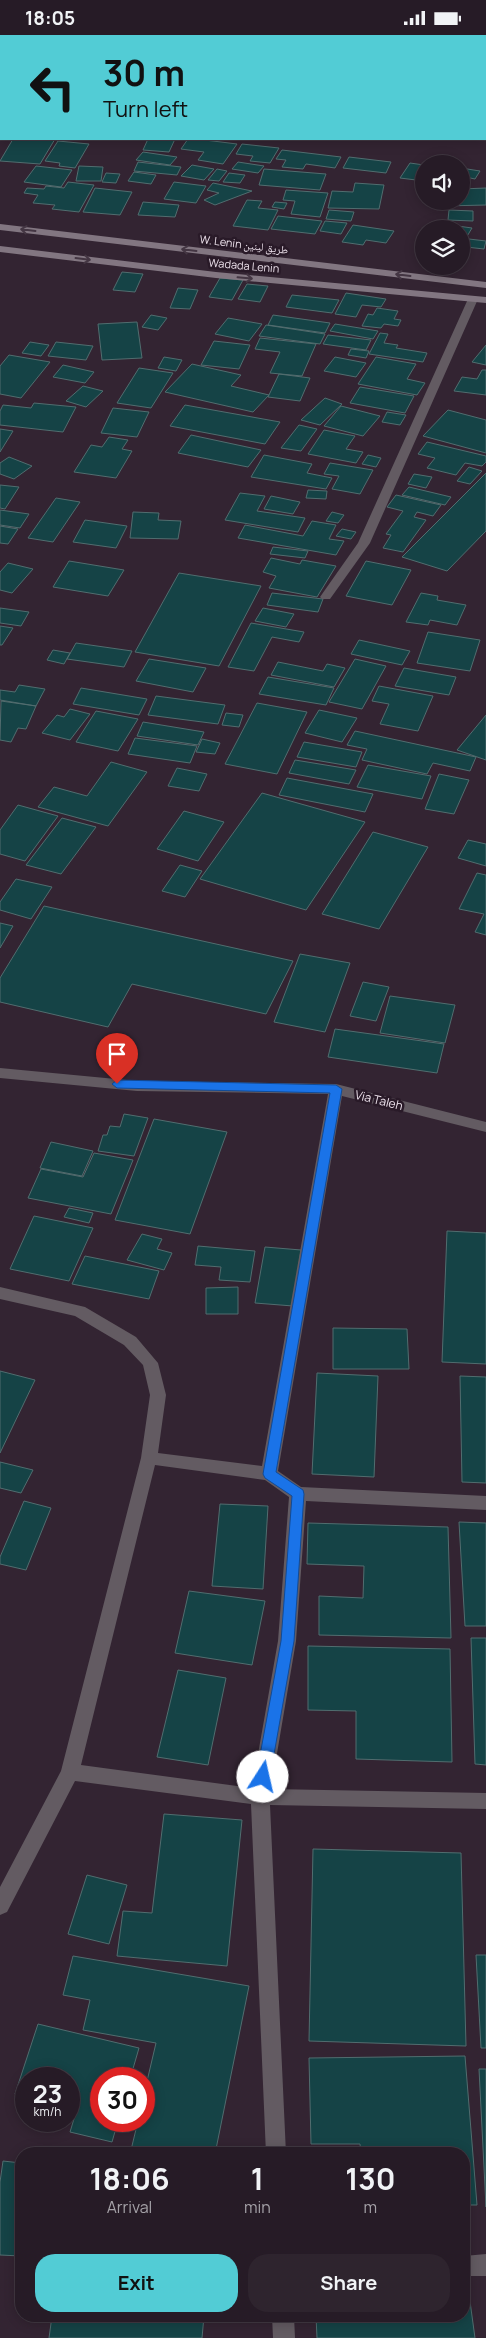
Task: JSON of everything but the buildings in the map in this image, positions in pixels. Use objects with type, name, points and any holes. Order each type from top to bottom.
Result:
[{"type":"main road","name":"W. Lenin طريق لينين","points":[[0,227],[486,285]]},
{"type":"main road","name":"Wadada Lenin","points":[[0,249],[216,275],[486,301]]},
{"type":"street","points":[[326,597],[364,543],[473,299]]},
{"type":"street","name":"Via Taleh","points":[[0,1073],[137,1086],[336,1089],[486,1127]]},
{"type":"street","points":[[269,1474],[336,1089]]},
{"type":"street","points":[[0,1293],[79,1311],[130,1341],[150,1363],[158,1395],[148,1458],[70,1772],[0,1906]]},
{"type":"street","points":[[148,1458],[269,1474],[298,1494],[486,1503]]},
{"type":"street","points":[[276,2147],[260,1797],[287,1641],[298,1494]]},
{"type":"street","points":[[70,1772],[260,1797],[486,1801]]},
{"type":"street","points":[[470,2266],[486,2265]]},
{"type":"street","points":[[283,2322],[284,2338]]},
{"type":"route","points":[[117,1084],[137,1086],[336,1089],[269,1474],[298,1494],[287,1641],[263,1777]]}]
